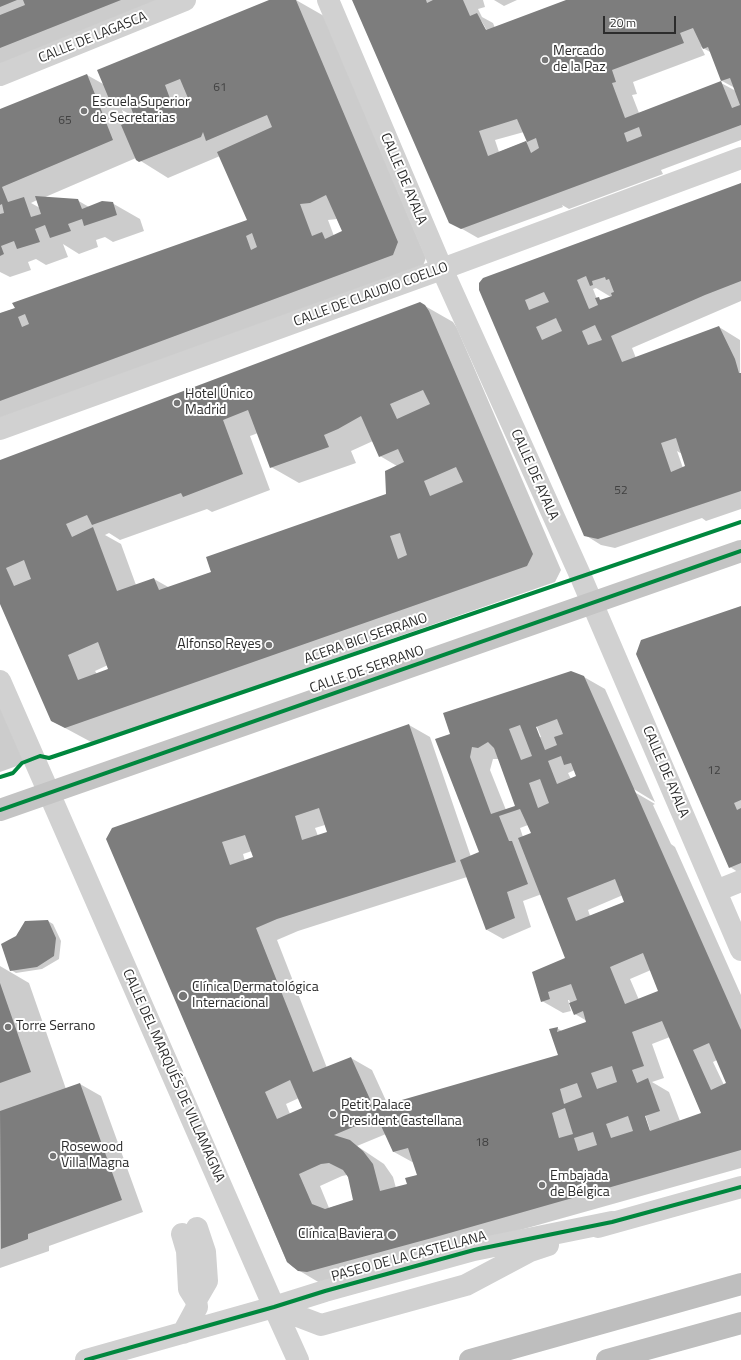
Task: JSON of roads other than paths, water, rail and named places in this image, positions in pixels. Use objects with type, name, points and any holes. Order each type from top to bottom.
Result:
[{"type":"highway","points":[[470,1360],[741,1284]]},
{"type":"highway","points":[[607,1360],[741,1323]]},
{"type":"main road","name":"CALLE DE SERRANO","points":[[0,810],[741,551]]},
{"type":"street","name":"CALLE DE LAGASCA","points":[[0,75],[185,0]]},
{"type":"street","name":"CALLE DE AYALA","points":[[328,0],[442,270],[592,602],[741,950]]},
{"type":"street","name":"CALLE DE CLAUDIO COELLO","points":[[0,429],[442,270],[741,158]]},
{"type":"street","name":"CALLE DEL MARQUÉS DE VILLAMAGNA","points":[[0,681],[298,1360]]},
{"type":"street","points":[[716,891],[741,881]]},
{"type":"street","name":"PASEO DE LA CASTELLANA","points":[[86,1360],[474,1250],[612,1222],[741,1187]]},
{"type":"street","name":"PASEO DE LA CASTELLANA","points":[[274,1307],[321,1325],[466,1285],[530,1251],[612,1222]]},
{"type":"street","points":[[183,1333],[197,1307],[196,1300],[189,1288],[187,1251],[189,1231]]},
{"type":"place","name":"Mercado de la Paz","points":[[545,60]]},
{"type":"place","name":"Escuela Superior de Secretarias","points":[[84,111]]},
{"type":"place","name":"Hotel Único Madrid","points":[[177,403]]},
{"type":"place","name":"Alfonso Reyes","points":[[269,645]]},
{"type":"place","name":"Clínica Dermatológica Internacional","points":[[183,996]]},
{"type":"place","name":"Torre Serrano","points":[[8,1027]]},
{"type":"place","name":"Petit Palace President Castellana","points":[[333,1114]]},
{"type":"place","name":"Rosewood Villa Magna","points":[[53,1156]]},
{"type":"place","name":"Embajada de Bélgica","points":[[542,1185]]},
{"type":"place","name":"Clínica Baviera","points":[[392,1235]]}]
